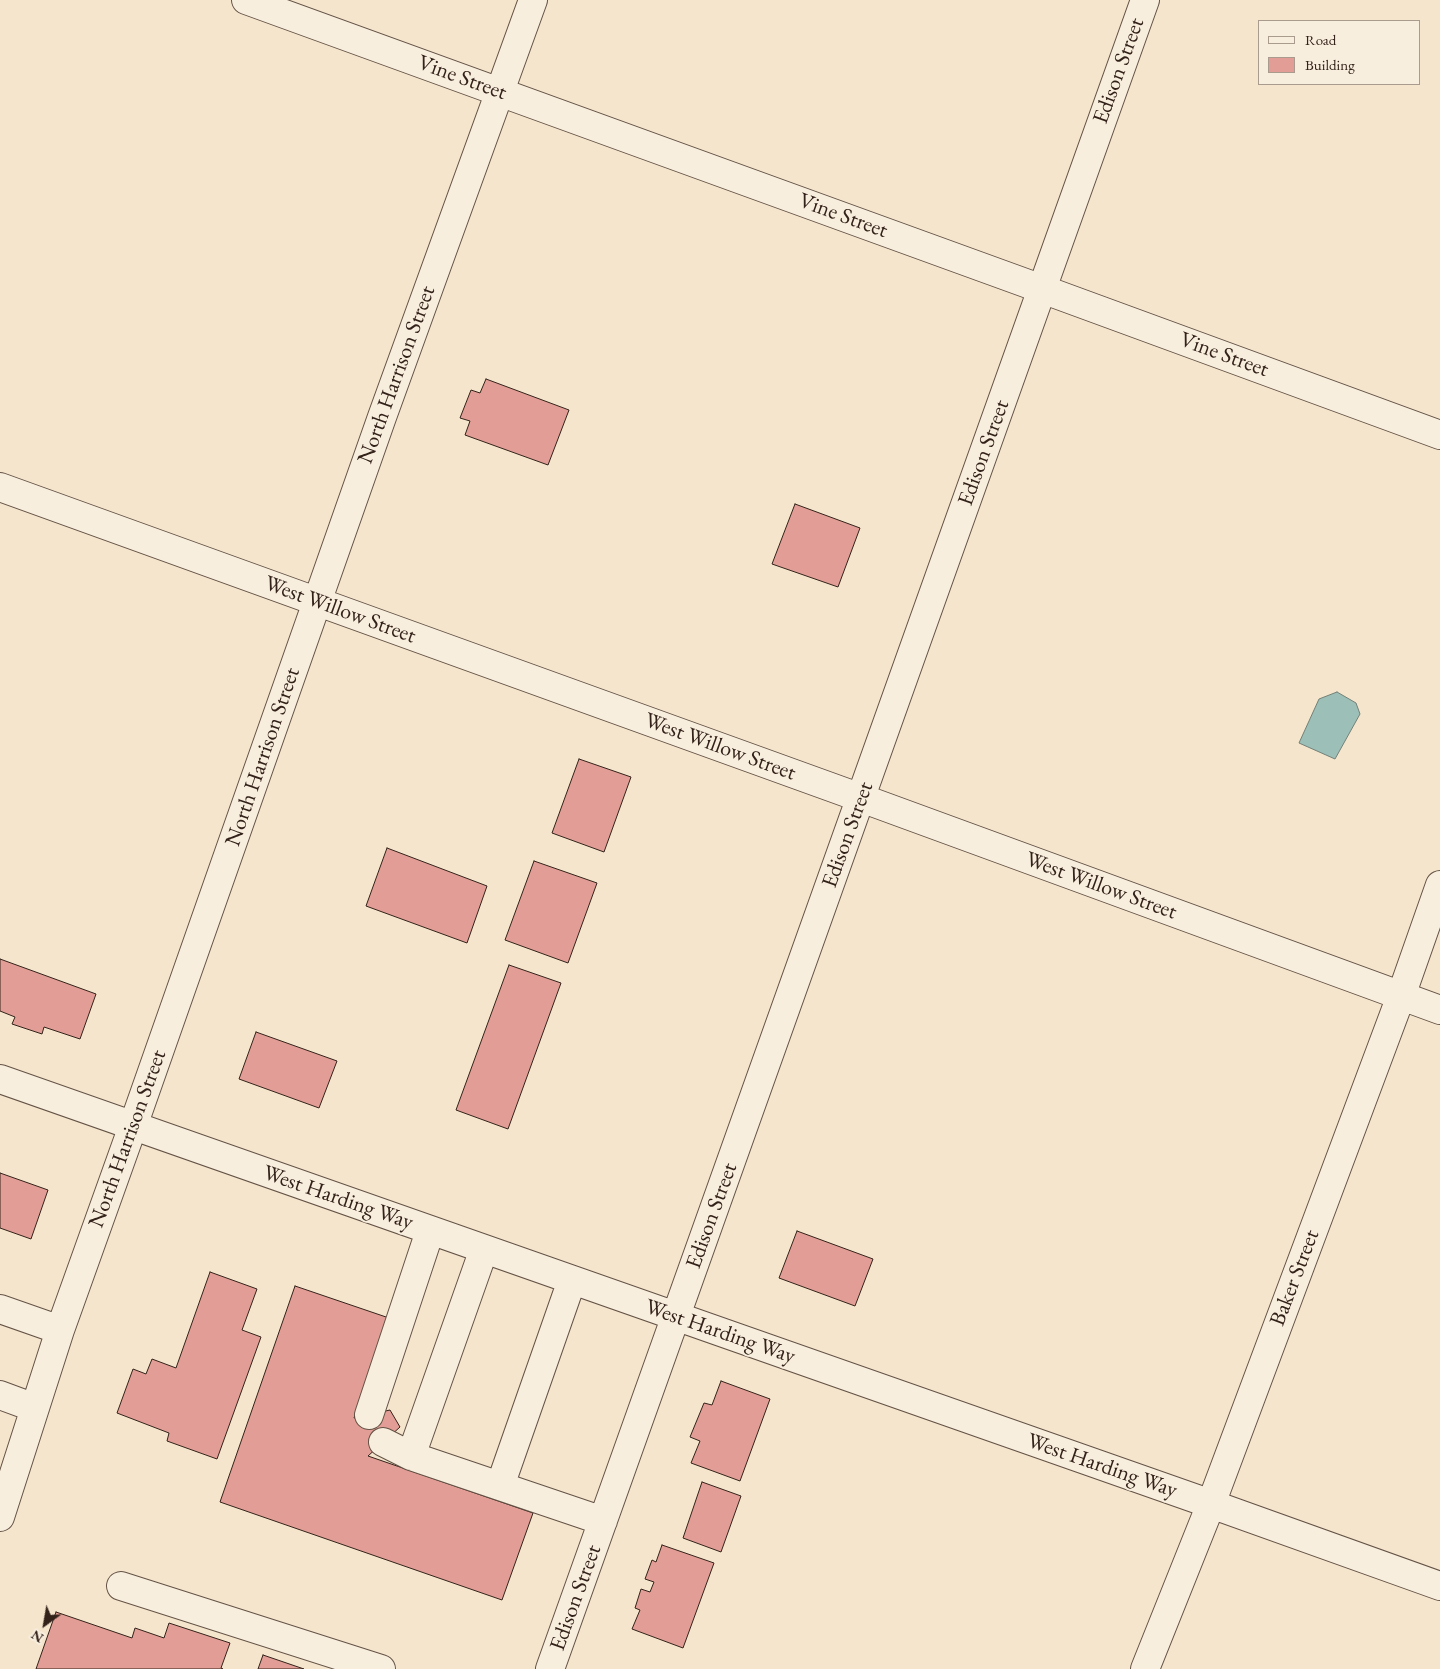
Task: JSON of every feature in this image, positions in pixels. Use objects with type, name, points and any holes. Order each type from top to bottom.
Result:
[{"type":"street","name":"Vine Street","points":[[246,0],[1440,435]]},
{"type":"street","name":"North Harrison Street","points":[[0,1517],[60,1330],[134,1126],[382,417],[533,0]]},
{"type":"street","name":"Edison Street","points":[[550,1669],[1145,0]]},
{"type":"street","name":"West Willow Street","points":[[0,487],[861,798],[1440,1010]]},
{"type":"street","name":"Baker Street","points":[[1145,1669],[1211,1504],[1401,996],[1440,885]]},
{"type":"street","name":"West Harding Way","points":[[0,1079],[1440,1586]]},
{"type":"street","points":[[369,1415],[430,1231]]},
{"type":"street","points":[[411,1456],[484,1250]]},
{"type":"street","points":[[500,1486],[572,1280]]},
{"type":"street","points":[[0,1309],[60,1330]]},
{"type":"street","points":[[0,1395],[35,1408]]},
{"type":"street","points":[[383,1442],[411,1456],[603,1521]]},
{"type":"street","points":[[121,1586],[381,1669]]},
{"type":"water","points":[[1337,692],[1356,703],[1360,714],[1335,759],[1299,743],[1319,699]]},
{"type":"building","points":[[486,379],[569,410],[548,465],[465,435],[470,421],[460,418],[471,390],[480,393]]},
{"type":"building","points":[[795,504],[860,528],[838,587],[772,564]]},
{"type":"building","points":[[579,759],[631,777],[604,852],[552,833]]},
{"type":"building","points":[[387,848],[487,886],[467,943],[366,906]]},
{"type":"building","points":[[534,861],[597,883],[568,963],[505,940]]},
{"type":"building","points":[[0,959],[96,994],[80,1039],[44,1027],[42,1034],[12,1024],[15,1017],[0,1011]]},
{"type":"building","points":[[509,965],[561,983],[508,1129],[456,1110]]},
{"type":"building","points":[[256,1032],[337,1061],[319,1108],[239,1079]]},
{"type":"building","points":[[0,1173],[48,1190],[31,1239],[0,1228]]},
{"type":"building","points":[[797,1231],[873,1259],[855,1306],[779,1278]]},
{"type":"building","points":[[210,1272],[257,1289],[242,1330],[261,1337],[217,1459],[167,1441],[169,1433],[117,1413],[133,1369],[146,1374],[152,1359],[176,1368]]},
{"type":"building","points":[[295,1286],[389,1318],[354,1418],[390,1410],[400,1427],[368,1456],[533,1513],[502,1600],[220,1502]]},
{"type":"building","points":[[721,1381],[770,1399],[740,1481],[691,1463],[700,1441],[690,1437],[704,1403],[712,1405]]},
{"type":"building","points":[[702,1482],[741,1496],[721,1552],[683,1538]]},
{"type":"building","points":[[662,1545],[714,1563],[683,1648],[632,1629],[640,1610],[635,1608],[641,1589],[650,1592],[654,1582],[645,1579],[652,1560],[656,1562]]},
{"type":"building","points":[[56,1612],[132,1638],[135,1628],[164,1638],[169,1623],[230,1643],[221,1668],[223,1669],[36,1669]]},
{"type":"building","points":[[263,1655],[304,1669],[258,1669]]}]
